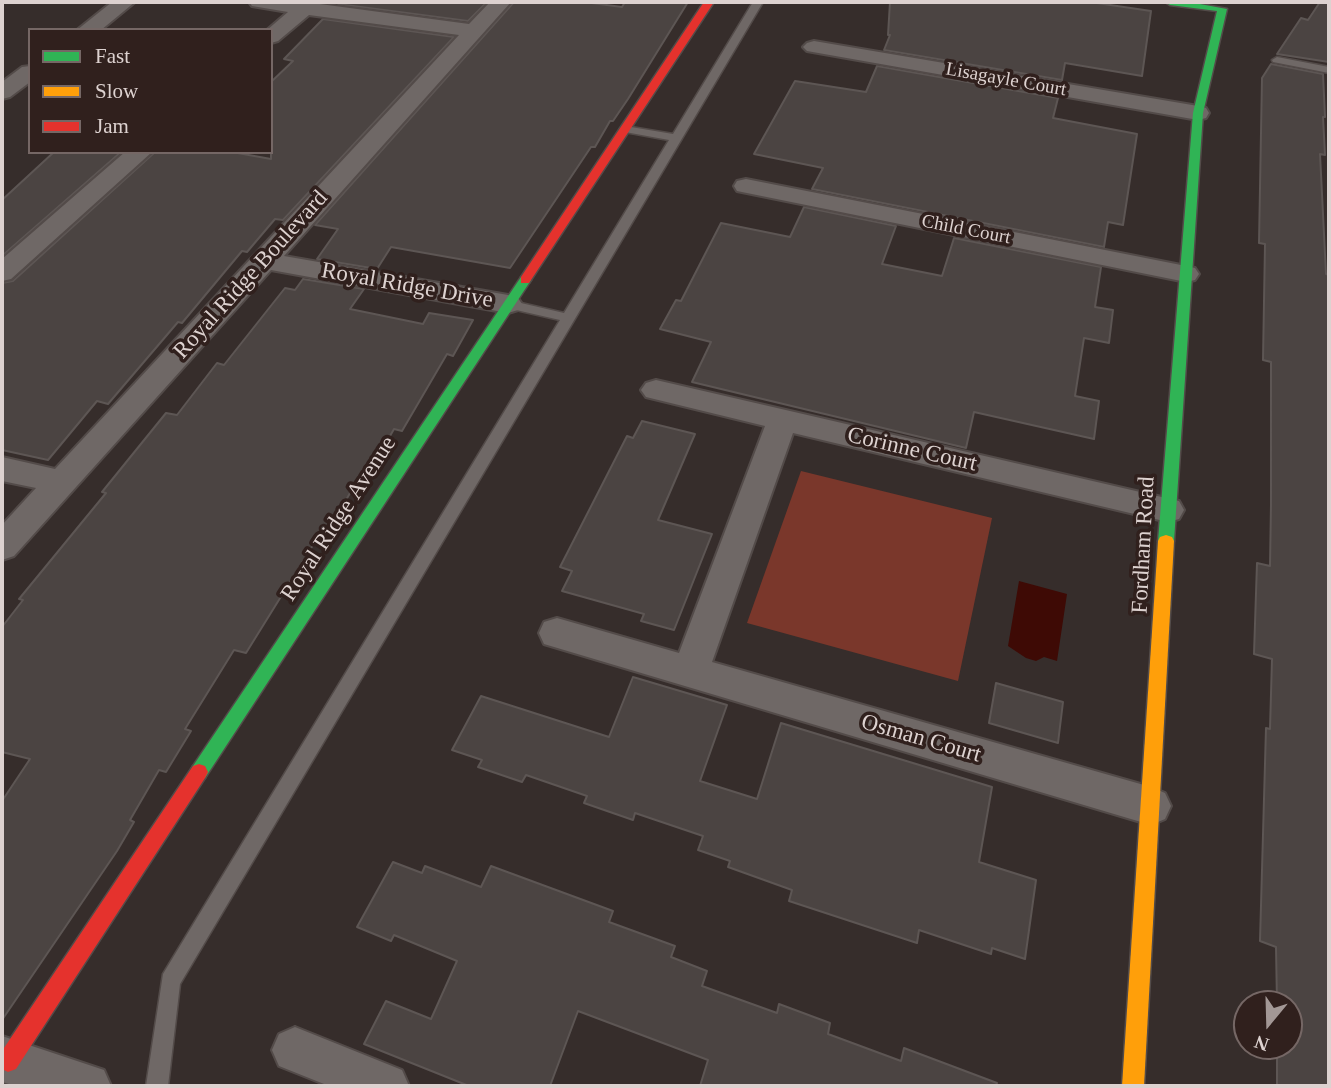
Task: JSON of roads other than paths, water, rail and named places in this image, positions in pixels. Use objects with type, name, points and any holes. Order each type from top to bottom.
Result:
[{"type":"street","points":[[90,28],[125,2]]},
{"type":"street","points":[[259,2],[475,31]]},
{"type":"street","name":"Royal Ridge Boulevard","points":[[2,547],[501,2]]},
{"type":"street","name":"Royal Ridge Avenue","points":[[5,1060],[709,2]]},
{"type":"street","name":"Fordham Road","points":[[1133,1086],[1168,510],[1199,113],[1222,9],[1170,2]]},
{"type":"street","points":[[273,35],[305,8]]},
{"type":"street","name":"Lisagayle Court","points":[[814,47],[1199,113]]},
{"type":"street","points":[[2,273],[138,154]]},
{"type":"street","name":"Child Court","points":[[746,186],[1186,274]]},
{"type":"street","name":"Royal Ridge Drive","points":[[264,261],[508,304]]},
{"type":"street","name":"Corinne Court","points":[[656,390],[1168,510]]},
{"type":"street","points":[[690,672],[783,420]]},
{"type":"street","points":[[2,469],[62,482]]},
{"type":"street","name":"Osman Court","points":[[557,633],[1152,806]]},
{"type":"street","points":[[295,1050],[386,1086]]},
{"type":"street","points":[[5,1060],[89,1086]]},
{"type":"lane","points":[[157,1086],[170,981],[758,2]]},
{"type":"lane","points":[[1277,60],[1329,69]]},
{"type":"lane","points":[[625,129],[676,138]]},
{"type":"lane","points":[[508,304],[569,317]]}]
